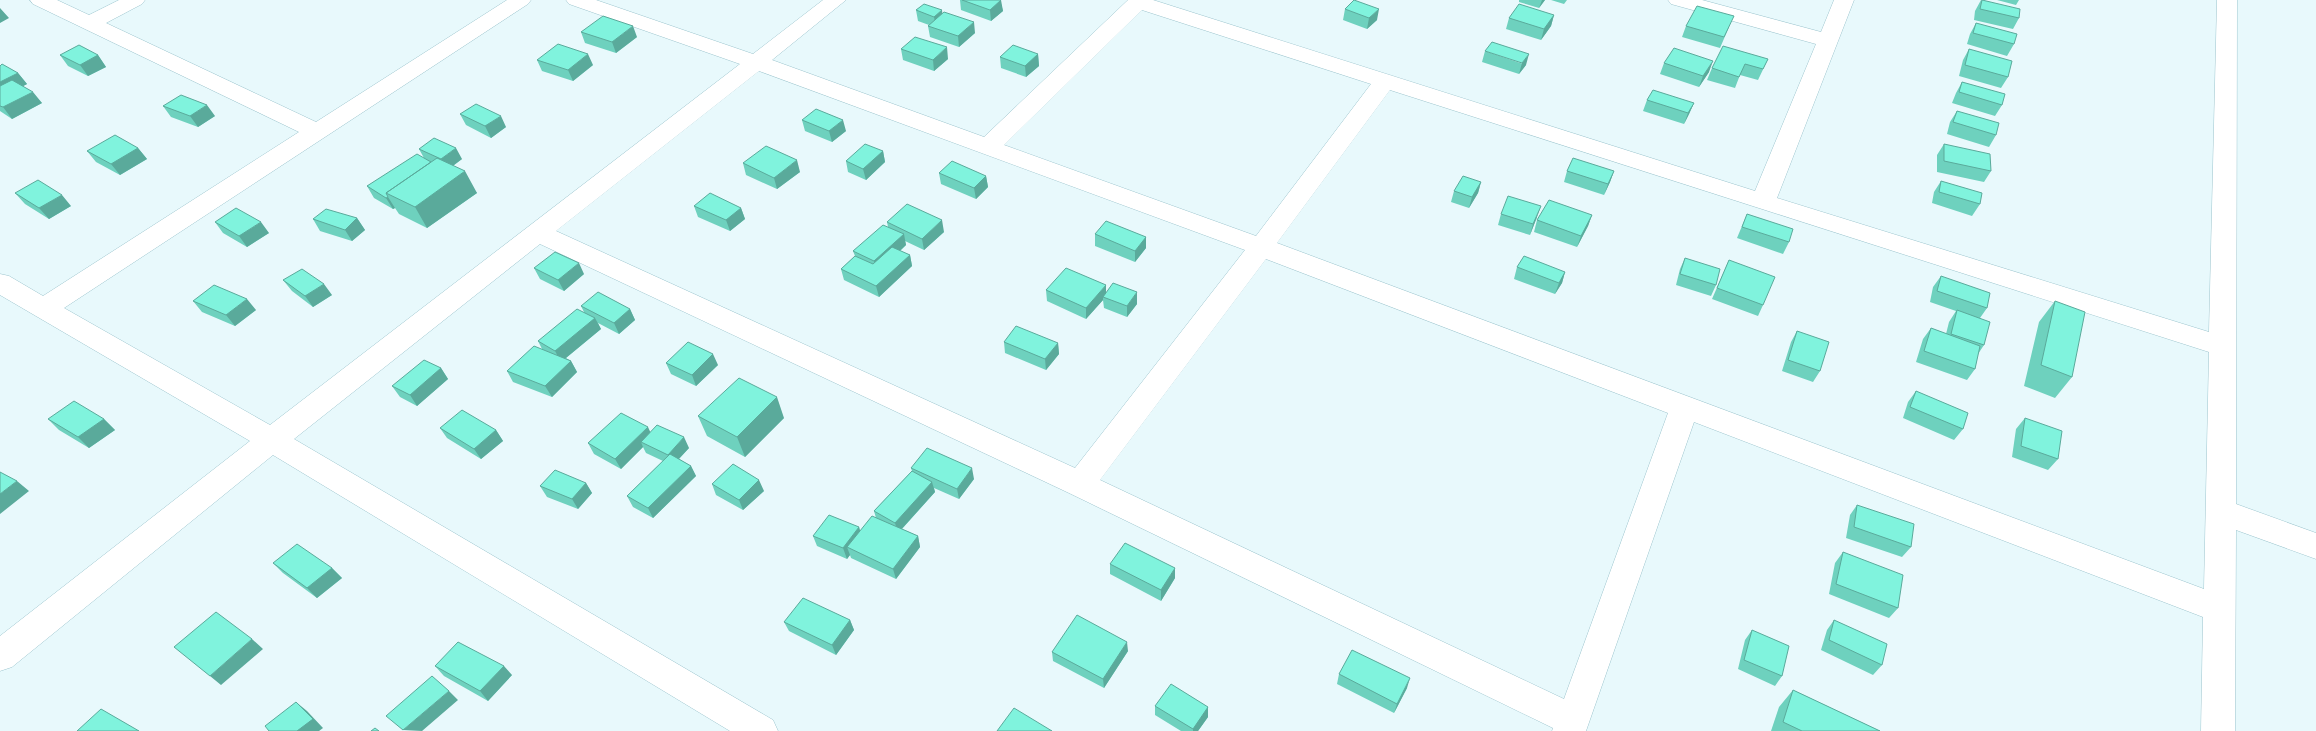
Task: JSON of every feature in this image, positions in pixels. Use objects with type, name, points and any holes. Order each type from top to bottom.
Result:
[{"type":"street","points":[[40,0],[318,132]]},
{"type":"street","points":[[89,24],[135,0]]},
{"type":"street","points":[[42,309],[521,0]]},
{"type":"street","points":[[576,0],[756,62],[1261,247],[2219,609]]},
{"type":"street","points":[[0,656],[272,440],[836,0]]},
{"type":"street","points":[[1678,0],[1826,40]]},
{"type":"street","points":[[1763,202],[1826,40],[1844,0]]},
{"type":"street","points":[[987,148],[1139,1],[1763,202],[2222,346]]},
{"type":"street","points":[[2218,731],[2222,346],[2221,2]]},
{"type":"street","points":[[1080,484],[1385,81]]},
{"type":"street","points":[[538,233],[1080,484],[1571,725],[1685,406]]},
{"type":"street","points":[[0,283],[42,309],[272,440],[761,731]]},
{"type":"street","points":[[2220,511],[2316,546]]},
{"type":"building","points":[[962,0],[1001,0],[990,10]]},
{"type":"building","points":[[1354,0],[1379,9],[1369,18],[1345,9]]},
{"type":"building","points":[[1982,0],[2020,9],[2019,18],[1980,9]]},
{"type":"building","points":[[924,4],[942,10],[934,17],[916,10]]},
{"type":"building","points":[[1519,4],[1554,15],[1544,29],[1509,18]]},
{"type":"building","points":[[1697,6],[1734,16],[1724,37],[1686,26]]},
{"type":"building","points":[[944,12],[974,22],[958,36],[928,26]]},
{"type":"building","points":[[603,16],[633,26],[612,42],[581,32]]},
{"type":"building","points":[[1976,23],[2017,34],[2014,44],[1973,33]]},
{"type":"building","points":[[915,37],[947,47],[933,60],[901,49]]},
{"type":"building","points":[[1492,42],[1529,54],[1522,63],[1485,51]]},
{"type":"building","points":[[558,44],[588,54],[568,70],[537,60]]},
{"type":"building","points":[[79,45],[98,55],[80,65],[60,55]]},
{"type":"building","points":[[1013,45],[1038,54],[1025,66],[1000,57]]},
{"type":"building","points":[[1723,46],[1768,59],[1763,69],[1745,64],[1739,77],[1712,68]]},
{"type":"building","points":[[1674,48],[1713,61],[1703,76],[1664,63]]},
{"type":"building","points":[[1969,49],[2012,61],[2008,77],[1965,65]]},
{"type":"building","points":[[2,64],[18,73],[0,82],[0,66]]},
{"type":"building","points":[[12,80],[33,92],[3,107],[0,106],[0,86]]},
{"type":"building","points":[[1962,82],[2005,94],[2002,105],[1959,92]]},
{"type":"building","points":[[1653,90],[1694,103],[1688,113],[1647,100]]},
{"type":"building","points":[[181,95],[207,105],[190,116],[163,106]]},
{"type":"building","points":[[476,104],[501,116],[485,126],[460,114]]},
{"type":"building","points":[[816,109],[843,120],[829,131],[802,120]]},
{"type":"building","points":[[1957,111],[1999,123],[1996,135],[1953,122]]},
{"type":"building","points":[[115,135],[138,148],[111,164],[87,151]]},
{"type":"building","points":[[434,138],[456,148],[441,159],[419,149]]},
{"type":"building","points":[[865,144],[883,151],[863,169],[846,161]]},
{"type":"building","points":[[1944,144],[1990,154],[1991,171],[1944,161]]},
{"type":"building","points":[[766,146],[797,160],[774,178],[743,163]]},
{"type":"building","points":[[417,154],[431,162],[386,193],[388,197],[386,198],[367,186]]},
{"type":"building","points":[[437,158],[465,171],[415,207],[386,193]]},
{"type":"building","points":[[1573,158],[1614,171],[1608,184],[1567,171]]},
{"type":"building","points":[[952,161],[986,176],[974,188],[939,173]]},
{"type":"building","points":[[1463,176],[1481,182],[1472,197],[1454,191]]},
{"type":"building","points":[[38,180],[62,195],[39,208],[15,193]]},
{"type":"building","points":[[1941,181],[1982,193],[1980,204],[1939,192]]},
{"type":"building","points":[[710,193],[741,208],[726,220],[694,206]]},
{"type":"building","points":[[1508,196],[1541,206],[1533,224],[1501,214]]},
{"type":"building","points":[[1549,200],[1592,215],[1581,236],[1537,220]]},
{"type":"building","points":[[907,204],[942,220],[922,239],[887,222]]},
{"type":"building","points":[[236,208],[261,222],[239,236],[215,222]]},
{"type":"building","points":[[326,209],[357,218],[345,230],[313,219]]},
{"type":"building","points":[[1747,214],[1793,229],[1789,242],[1742,227]]},
{"type":"building","points":[[1106,221],[1146,237],[1135,251],[1095,234]]},
{"type":"building","points":[[883,225],[904,234],[874,261],[853,251]]},
{"type":"building","points":[[892,247],[910,255],[876,286],[841,269],[855,256],[873,264]]},
{"type":"building","points":[[555,252],[579,263],[558,280],[534,268]]},
{"type":"building","points":[[1524,256],[1565,272],[1559,283],[1517,267]]},
{"type":"building","points":[[1685,258],[1720,269],[1716,285],[1680,274]]},
{"type":"building","points":[[1729,260],[1775,277],[1763,305],[1717,288]]},
{"type":"building","points":[[1066,268],[1106,285],[1086,308],[1046,290]]},
{"type":"building","points":[[302,269],[324,284],[305,296],[283,280]]},
{"type":"building","points":[[1941,276],[1990,293],[1987,308],[1937,291]]},
{"type":"building","points":[[1113,283],[1137,292],[1127,306],[1103,297]]},
{"type":"building","points":[[214,285],[247,299],[226,315],[193,301]]},
{"type":"building","points":[[598,292],[630,309],[614,323],[581,306]]},
{"type":"building","points":[[2055,301],[2085,312],[2072,377],[2041,365]]},
{"type":"building","points":[[577,309],[595,318],[555,351],[538,341]]},
{"type":"building","points":[[1957,310],[1990,322],[1984,345],[1951,334]]},
{"type":"building","points":[[1016,326],[1058,343],[1045,359],[1004,342]]},
{"type":"building","points":[[1931,328],[1980,346],[1975,369],[1924,351]]},
{"type":"building","points":[[1797,331],[1829,342],[1820,371],[1788,360]]},
{"type":"building","points":[[688,342],[713,354],[692,375],[666,363]]},
{"type":"building","points":[[534,346],[571,361],[545,386],[507,371]]},
{"type":"building","points":[[424,360],[441,368],[410,395],[392,386]]},
{"type":"building","points":[[739,378],[777,397],[737,437],[698,416]]},
{"type":"building","points":[[1916,391],[1968,413],[1963,429],[1910,407]]},
{"type":"building","points":[[74,401],[104,419],[78,437],[48,419]]},
{"type":"building","points":[[462,410],[496,430],[474,449],[440,428]]},
{"type":"building","points":[[621,413],[648,427],[615,459],[588,443]]},
{"type":"building","points":[[2025,418],[2062,431],[2058,459],[2021,446]]},
{"type":"building","points":[[657,425],[684,437],[668,455],[641,442]]},
{"type":"building","points":[[927,448],[972,468],[957,489],[911,468]]},
{"type":"building","points":[[670,454],[691,466],[648,508],[627,496]]},
{"type":"building","points":[[733,464],[759,480],[739,500],[712,484]]},
{"type":"building","points":[[555,470],[586,483],[572,499],[540,486]]},
{"type":"building","points":[[912,471],[932,482],[895,523],[874,511]]},
{"type":"building","points":[[0,472],[17,481],[0,494]]},
{"type":"building","points":[[1857,505],[1914,524],[1911,547],[1854,527]]},
{"type":"building","points":[[829,515],[859,527],[843,548],[813,536]]},
{"type":"building","points":[[872,516],[918,536],[893,569],[847,547]]},
{"type":"building","points":[[1125,543],[1175,568],[1161,590],[1110,564]]},
{"type":"building","points":[[297,544],[332,568],[307,588],[273,563]]},
{"type":"building","points":[[1843,552],[1903,575],[1898,608],[1836,584]]},
{"type":"building","points":[[803,598],[850,620],[832,645],[784,622]]},
{"type":"building","points":[[216,612],[252,639],[210,676],[174,647]]},
{"type":"building","points":[[1077,615],[1127,642],[1103,679],[1052,652]]},
{"type":"building","points":[[1834,620],[1887,644],[1882,665],[1829,640]]},
{"type":"building","points":[[1752,630],[1789,646],[1782,676],[1744,660]]},
{"type":"building","points":[[458,642],[504,666],[480,691],[435,666]]},
{"type":"building","points":[[1352,650],[1410,678],[1397,704],[1339,674]]},
{"type":"building","points":[[432,676],[449,691],[403,730],[386,716]]},
{"type":"building","points":[[1171,684],[1208,707],[1193,729],[1155,706]]},
{"type":"building","points":[[1793,690],[1880,731],[1802,731],[1783,722]]},
{"type":"building","points":[[296,702],[313,719],[297,731],[269,731],[265,726]]},
{"type":"building","points":[[1014,708],[1052,731],[997,731]]},
{"type":"building","points":[[101,709],[139,731],[77,731]]}]
